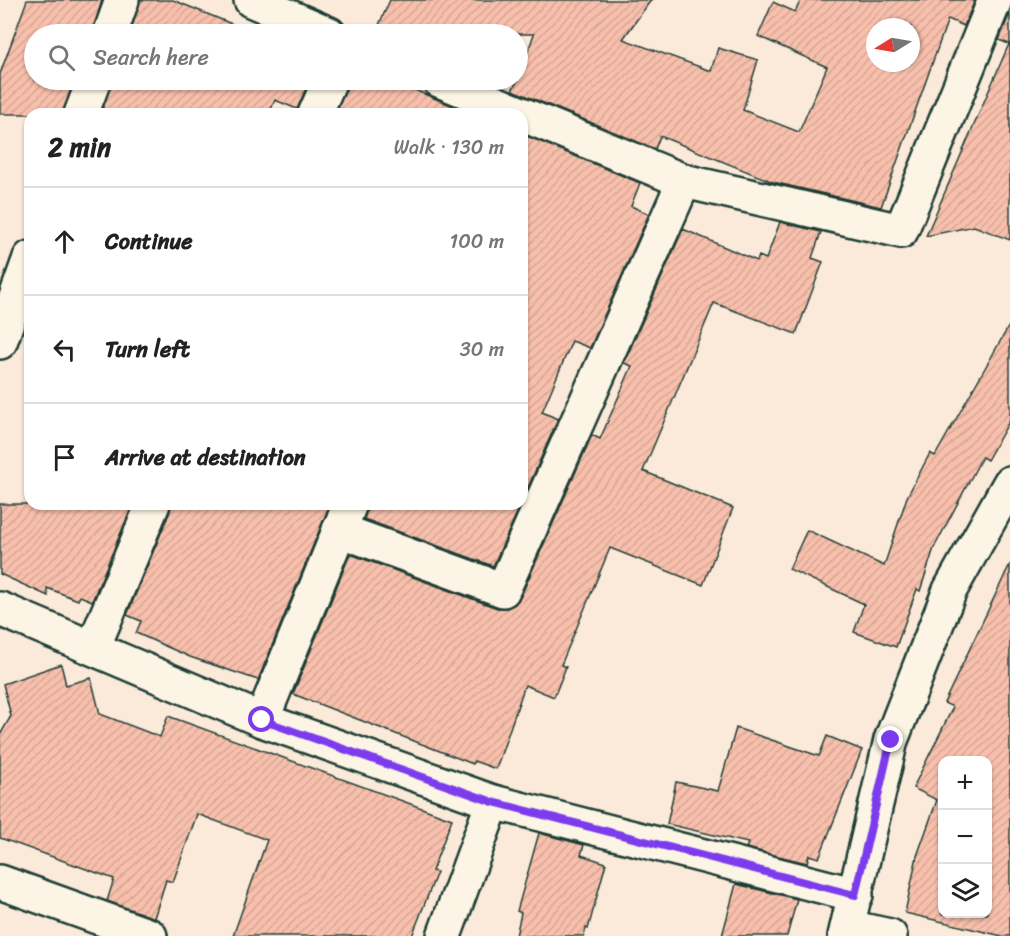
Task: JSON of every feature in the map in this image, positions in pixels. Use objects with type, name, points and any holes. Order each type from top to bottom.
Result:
[{"type":"street","points":[[114,24],[122,0]]},
{"type":"street","points":[[252,0],[306,24]]},
{"type":"street","points":[[528,118],[684,181],[901,231],[995,0]]},
{"type":"street","points":[[83,108],[90,90]]},
{"type":"street","points":[[318,108],[326,90]]},
{"type":"street","points":[[462,90],[505,108]]},
{"type":"street","points":[[262,720],[344,517],[504,590],[684,181]]},
{"type":"street","points":[[0,342],[24,275]]},
{"type":"street","points":[[890,936],[847,931],[891,740],[950,590],[1010,483]]},
{"type":"street","points":[[93,648],[150,510]]},
{"type":"street","points":[[0,609],[262,720],[493,802],[855,895]]},
{"type":"street","points":[[444,936],[493,802]]},
{"type":"street","points":[[0,882],[150,936]]},
{"type":"building","points":[[27,0],[102,0],[95,24],[24,24],[24,90],[71,90],[65,108],[24,108],[24,114],[0,114],[0,74]]},
{"type":"building","points":[[140,0],[173,0],[232,24],[133,24]]},
{"type":"building","points":[[390,0],[651,0],[623,39],[711,71],[718,48],[758,60],[743,110],[799,132],[827,67],[758,36],[773,2],[795,12],[801,0],[975,0],[964,26],[948,19],[881,207],[773,182],[660,136],[655,149],[512,90],[528,90],[528,51],[534,34],[528,34],[528,24],[379,24]]},
{"type":"building","points":[[1010,13],[1010,240],[974,226],[926,236],[1009,44],[999,40]]},
{"type":"building","points":[[109,90],[306,90],[297,108],[275,100],[272,108],[103,108]]},
{"type":"building","points":[[346,90],[415,90],[458,108],[338,108]]},
{"type":"building","points":[[528,136],[640,183],[631,206],[649,214],[590,348],[572,341],[542,412],[558,419],[528,487]]},
{"type":"building","points":[[780,222],[821,232],[812,258],[823,262],[796,334],[714,303],[643,471],[733,508],[703,585],[610,548],[561,665],[566,667],[554,697],[525,685],[496,769],[474,761],[473,764],[293,694],[350,554],[497,608],[506,608],[515,604],[520,598],[592,435],[600,439],[632,366],[624,363],[683,229],[757,261],[759,256],[766,259]]},
{"type":"building","points":[[1010,324],[1010,420],[987,460],[982,457],[934,548],[920,591],[917,589],[896,647],[854,632],[864,604],[789,569],[807,530],[884,566],[907,497],[930,453],[935,456]]},
{"type":"building","points":[[0,504],[24,504],[24,510],[130,510],[92,601],[80,596],[78,600],[47,588],[48,596],[0,574]]},
{"type":"building","points":[[328,510],[258,680],[190,657],[136,633],[141,621],[127,615],[170,511]]},
{"type":"building","points":[[366,510],[518,510],[493,566],[364,519]]},
{"type":"building","points":[[1010,564],[1010,936],[905,913],[917,856],[937,800],[913,788],[953,707],[944,703]]},
{"type":"building","points":[[61,664],[66,685],[91,678],[100,714],[160,737],[168,716],[452,819],[432,871],[437,872],[412,936],[233,936],[267,840],[197,814],[173,882],[166,880],[154,918],[107,901],[114,879],[0,838],[0,735],[11,716],[3,684]]},
{"type":"building","points":[[736,728],[819,756],[827,736],[862,750],[819,858],[809,855],[807,863],[746,848],[748,843],[667,824],[676,782],[718,791]]},
{"type":"building","points":[[539,833],[584,845],[581,855],[606,863],[588,929],[586,928],[584,936],[516,936],[521,913],[517,911]]},
{"type":"building","points":[[736,884],[797,899],[787,936],[722,936]]},
{"type":"route","points":[[262,720],[493,802],[855,895],[891,740]]}]
